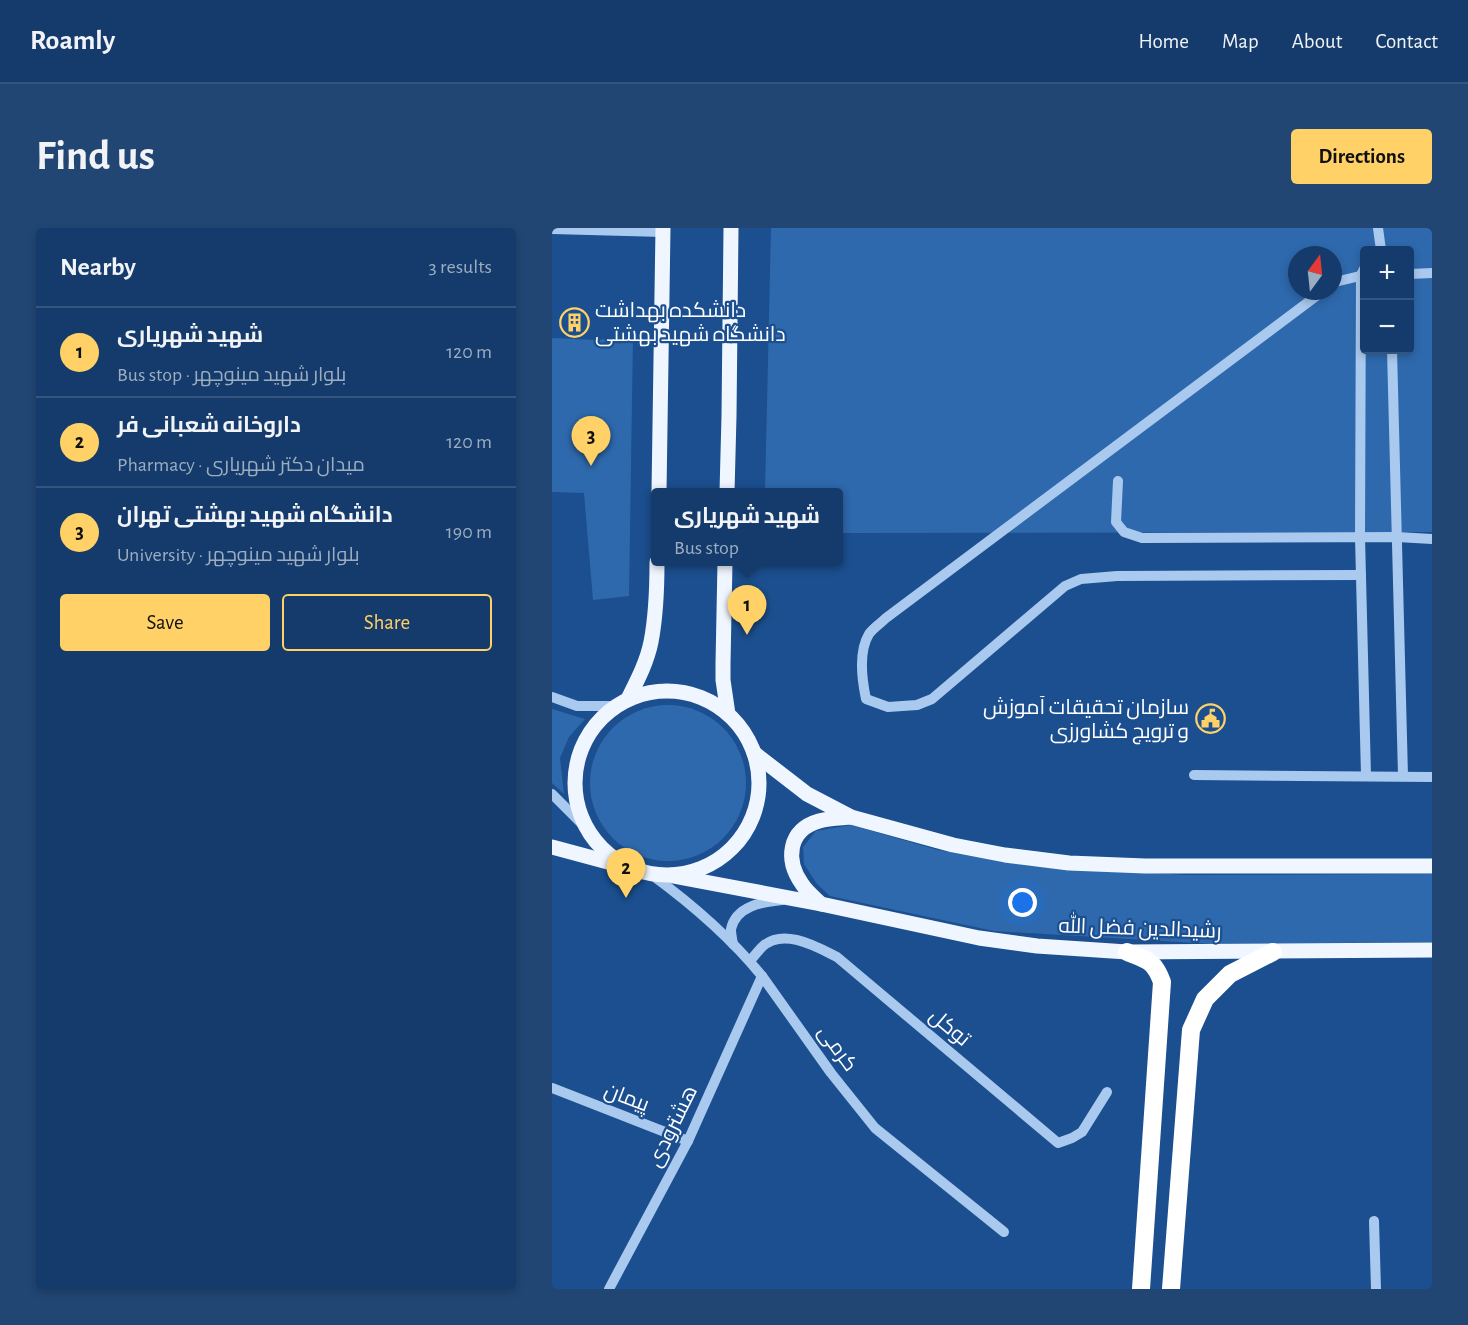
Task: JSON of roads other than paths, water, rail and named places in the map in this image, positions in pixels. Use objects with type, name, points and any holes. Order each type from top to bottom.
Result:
[{"type":"highway","points":[[1127,952],[1145,959],[1156,968],[1162,982],[1141,1289]]},
{"type":"highway","points":[[1171,1289],[1191,1030],[1205,999],[1230,974],[1273,952]]},
{"type":"main road","points":[[727,488],[731,228]]},
{"type":"main road","points":[[658,488],[663,230]]},
{"type":"main road","points":[[632,869],[614,859],[598,845],[586,828],[576,803],[574,775],[580,748],[594,725],[621,702],[642,672],[651,643],[657,566]]},
{"type":"main road","points":[[725,566],[723,680],[728,714]]},
{"type":"main road","points":[[552,847],[652,875],[673,876],[701,869],[725,855],[744,834],[756,808],[760,781],[754,753],[744,732],[728,714],[706,699],[680,691],[653,692],[621,702]]},
{"type":"main road","points":[[754,753],[807,794],[851,817],[953,845],[1005,855],[1070,863],[1145,866],[1432,866]]},
{"type":"main road","points":[[821,904],[802,885],[792,865],[791,847],[800,832],[818,821],[851,817]]},
{"type":"main road","name":"رشیدالدین فضل الله","points":[[673,876],[821,904],[979,938],[1037,946],[1127,952],[1432,950]]},
{"type":"street","points":[[1378,228],[1379,246]]},
{"type":"street","points":[[552,229],[663,230]]},
{"type":"street","points":[[1414,274],[1432,273]]},
{"type":"street","points":[[1342,280],[1360,274]]},
{"type":"street","points":[[1311,300],[886,618],[869,634],[862,653],[862,676],[866,699],[888,706],[917,705],[932,699],[1065,586],[1081,579],[1117,576],[1361,575]]},
{"type":"street","points":[[1363,300],[1360,537],[1366,776]]},
{"type":"street","points":[[1392,354],[1403,776]]},
{"type":"street","points":[[1118,481],[1116,522],[1124,532],[1142,538],[1396,537],[1432,539]]},
{"type":"street","points":[[552,698],[577,706],[621,702]]},
{"type":"street","points":[[1194,775],[1432,777]]},
{"type":"street","points":[[552,794],[586,828]]},
{"type":"street","name":"کرمی","points":[[652,875],[682,897],[750,961],[874,1128],[1004,1232]]},
{"type":"street","points":[[733,944],[731,930],[737,916],[751,906],[769,901],[796,899]]},
{"type":"street","name":"توکل","points":[[750,961],[764,945],[779,938],[806,941],[837,957],[1058,1143],[1082,1132],[1107,1092]]},
{"type":"street","name":"هشترودی","points":[[609,1289],[688,1141],[762,976]]},
{"type":"street","name":"پیمان","points":[[552,1088],[688,1141]]},
{"type":"street","points":[[1374,1221],[1376,1289]]},
{"type":"place","name":"دانشکده بهداشت دانشگاه شهید بهشتی","points":[[574,322]]},
{"type":"place","name":"دانشگاه شهید بهشتی تهران","points":[[591,466]]},
{"type":"place","name":"شهید شهریاری","points":[[747,635]]},
{"type":"place","name":"سازمان تحقیقات آموزش و ترویج کشاورزی","points":[[1210,719]]},
{"type":"place","name":"داروخانه شعبانی فر","points":[[626,898]]}]
